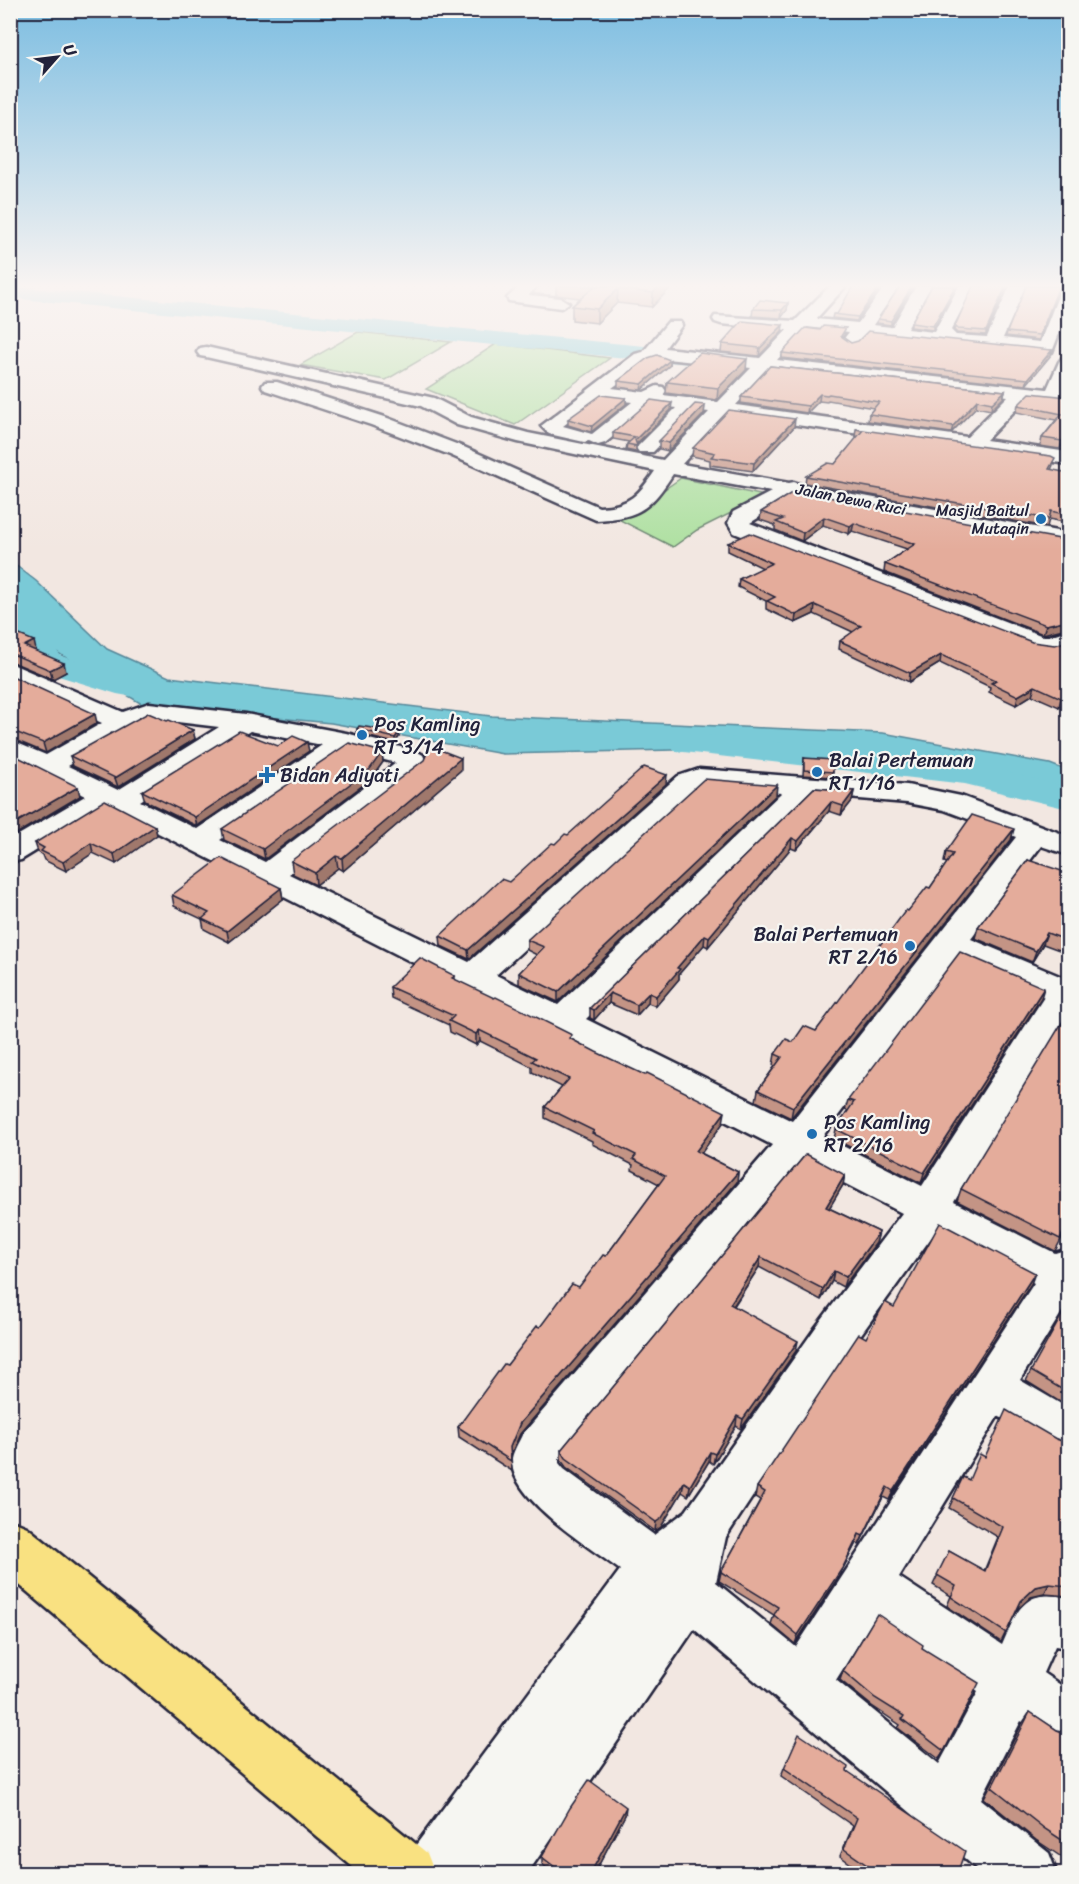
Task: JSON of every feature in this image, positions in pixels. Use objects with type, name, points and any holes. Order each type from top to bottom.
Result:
[{"type":"highway","points":[[10,1544],[114,1632],[257,1747],[406,1874]]},
{"type":"street","points":[[303,374],[427,402],[464,421],[525,438],[674,461]]},
{"type":"street","points":[[621,374],[551,426],[556,430],[646,448],[674,461]]},
{"type":"street","points":[[598,439],[677,374]]},
{"type":"street","points":[[262,383],[378,421],[457,452],[596,514],[616,513],[641,503],[674,461],[755,374]]},
{"type":"street","points":[[844,374],[1061,396],[1066,374]]},
{"type":"street","points":[[850,425],[880,374]]},
{"type":"street","points":[[934,384],[943,374]]},
{"type":"street","points":[[995,389],[1005,374]]},
{"type":"street","points":[[598,392],[850,425],[1068,458]]},
{"type":"street","points":[[972,443],[1023,392]]},
{"type":"street","points":[[646,448],[689,405]]},
{"type":"street","name":"Jalan Dewa Ruci","points":[[674,461],[794,488],[1068,540]]},
{"type":"street","points":[[794,488],[741,517],[739,523],[742,528],[1039,643],[1053,644],[1068,637]]},
{"type":"street","points":[[10,671],[123,722]]},
{"type":"street","points":[[48,766],[123,722],[149,711],[246,722],[346,741],[411,759],[413,764],[269,874]]},
{"type":"street","points":[[10,853],[113,798],[246,722]]},
{"type":"street","points":[[200,840],[346,741]]},
{"type":"street","points":[[10,748],[474,976],[1067,1274],[801,1687]]},
{"type":"street","points":[[474,976],[692,780],[709,777],[907,794],[951,802],[1052,839],[951,944],[799,1140],[542,1444],[534,1457],[537,1472],[547,1485],[672,1579],[1028,1874]]},
{"type":"street","points":[[563,1022],[805,786]]},
{"type":"street","points":[[492,1874],[703,1528],[831,1341],[866,1297],[930,1207],[1067,990],[951,944]]},
{"type":"street","points":[[992,1388],[1068,1432]]},
{"type":"street","points":[[431,1874],[672,1579]]},
{"type":"street","points":[[866,1585],[1068,1721]]},
{"type":"street","points":[[947,1807],[1012,1683],[1034,1631],[1046,1619],[1068,1623]]},
{"type":"green space","points":[[351,374],[396,374],[386,380]]},
{"type":"green space","points":[[449,374],[587,374],[515,425],[426,389]]},
{"type":"green space","points":[[681,478],[765,496],[697,530],[673,547],[620,520]]},
{"type":"water","points":[[10,561],[36,581],[107,649],[169,677],[491,716],[883,733],[1050,764],[1068,771],[1068,791],[905,761],[759,748],[503,754],[331,723],[145,706],[35,639],[11,615]]},
{"type":"building","points":[[627,374],[654,374],[642,384],[618,381]]},
{"type":"building","points":[[676,374],[732,374],[718,388],[667,382]]},
{"type":"building","points":[[763,374],[844,374],[1005,391],[992,403],[977,400],[953,426],[869,414],[879,402],[829,394],[820,394],[808,406],[741,397]]},
{"type":"building","points":[[980,374],[1032,374],[1028,379]]},
{"type":"building","points":[[1030,393],[1068,397],[1068,433],[1062,441],[1042,438],[1062,414],[1018,405]]},
{"type":"building","points":[[601,395],[626,398],[592,426],[568,419]]},
{"type":"building","points":[[651,400],[672,403],[635,440],[637,446],[627,444],[635,437],[613,433]]},
{"type":"building","points":[[695,404],[705,405],[669,443],[659,441]]},
{"type":"building","points":[[729,410],[795,419],[754,463],[711,457],[715,453],[693,448]]},
{"type":"building","points":[[856,429],[1051,456],[1055,458],[1049,469],[1068,473],[1068,515],[1051,511],[1049,519],[806,476],[828,463],[835,464],[863,430]]},
{"type":"building","points":[[795,491],[1068,542],[1068,620],[1046,625],[885,564],[915,544],[854,523],[850,526],[824,517],[803,533],[776,522],[783,519],[761,512]]},
{"type":"building","points":[[750,533],[1032,642],[1055,645],[1068,641],[1068,693],[1061,698],[1035,686],[1018,696],[991,683],[996,680],[941,655],[910,673],[840,641],[861,626],[815,605],[796,615],[767,601],[775,597],[739,579],[772,563],[728,543]]},
{"type":"building","points":[[10,631],[34,641],[24,646],[64,663],[50,670],[10,653]]},
{"type":"building","points":[[10,675],[95,714],[43,743],[10,730]]},
{"type":"building","points":[[148,713],[193,730],[115,778],[70,756]]},
{"type":"building","points":[[359,726],[399,732],[395,738],[357,729]]},
{"type":"building","points":[[239,731],[278,746],[293,736],[307,742],[195,817],[142,791]]},
{"type":"building","points":[[349,743],[382,752],[370,769],[263,849],[222,829]]},
{"type":"building","points":[[430,746],[461,758],[342,858],[336,856],[315,873],[291,861],[424,760]]},
{"type":"building","points":[[10,753],[78,787],[10,826]]},
{"type":"building","points":[[804,758],[833,760],[833,772],[804,770]]},
{"type":"building","points":[[644,767],[667,775],[468,950],[440,936],[501,879],[509,882],[552,843],[555,844],[565,834],[568,835]]},
{"type":"building","points":[[704,779],[777,785],[558,992],[519,973],[544,947],[527,940]]},
{"type":"building","points":[[814,788],[854,791],[843,806],[831,802],[798,841],[792,838],[709,937],[705,935],[677,968],[680,969],[656,996],[649,993],[637,1005],[610,993],[594,1010],[590,1008]]},
{"type":"building","points":[[105,800],[155,826],[114,854],[91,843],[63,862],[41,851],[44,848],[35,843]]},
{"type":"building","points":[[972,815],[1014,829],[793,1107],[758,1090],[782,1057],[775,1054],[786,1039],[793,1042],[804,1026],[816,1031],[906,910],[908,911],[927,887],[930,888],[953,854],[946,852]]},
{"type":"building","points":[[221,858],[281,888],[227,931],[202,919],[209,913],[172,895]]},
{"type":"building","points":[[1028,860],[1068,873],[1068,935],[1066,940],[1047,933],[1036,951],[978,927]]},
{"type":"building","points":[[960,952],[1044,988],[924,1173],[836,1129],[854,1102],[848,1100]]},
{"type":"building","points":[[420,958],[455,976],[452,978],[572,1035],[569,1038],[596,1052],[645,1075],[647,1073],[725,1112],[696,1151],[738,1172],[520,1423],[510,1447],[511,1461],[458,1427],[504,1364],[507,1365],[537,1326],[540,1327],[572,1284],[579,1287],[603,1255],[606,1256],[665,1176],[633,1159],[636,1155],[545,1107],[569,1079],[532,1061],[536,1058],[479,1030],[476,1034],[449,1021],[454,1016],[390,987]]},
{"type":"building","points":[[1063,1021],[1068,1024],[1068,1223],[1060,1239],[961,1189]]},
{"type":"building","points":[[806,1154],[845,1175],[826,1207],[879,1232],[846,1277],[834,1271],[823,1289],[761,1257],[730,1304],[798,1341],[743,1419],[737,1416],[715,1454],[710,1452],[690,1486],[684,1482],[662,1518],[656,1522],[566,1458],[561,1450]]},
{"type":"building","points":[[940,1223],[1035,1273],[893,1491],[887,1487],[863,1536],[859,1534],[843,1567],[798,1635],[774,1615],[778,1607],[721,1572],[765,1492],[757,1487],[859,1334],[866,1338],[885,1302],[894,1307]]},
{"type":"building","points":[[1068,1307],[1068,1393],[1031,1371]]},
{"type":"building","points":[[1006,1410],[1056,1439],[1068,1443],[1068,1586],[1049,1584],[1036,1587],[1021,1601],[1006,1633],[951,1597],[956,1586],[937,1575],[949,1551],[985,1571],[1003,1527],[953,1498],[963,1477],[969,1480],[980,1454],[985,1457]]},
{"type":"building","points":[[877,1614],[923,1645],[922,1648],[979,1683],[944,1751],[902,1719],[904,1716],[875,1698],[843,1671]]},
{"type":"building","points":[[1030,1712],[1057,1730],[1068,1734],[1068,1844],[1045,1829],[992,1787]]},
{"type":"building","points":[[799,1734],[848,1767],[847,1771],[965,1851],[957,1874],[880,1874],[844,1849],[857,1818],[784,1768]]},
{"type":"building","points":[[589,1780],[626,1807],[590,1874],[564,1874],[542,1857]]},
{"type":"waterway","points":[[10,614],[50,663],[117,684],[157,691]]},
{"type":"waterway","points":[[687,744],[965,773],[1068,798]]},
{"type":"place","name":"Masjid Baitul Mutaqin","points":[[1041,519]]},
{"type":"place","name":"Pos Kamling RT 3/14","points":[[362,735]]},
{"type":"place","name":"Balai Pertemuan RT 1/16","points":[[817,772]]},
{"type":"place","name":"Bidan Adiyati","points":[[267,775]]},
{"type":"place","name":"Balai Pertemuan RT 2/16","points":[[910,946]]},
{"type":"place","name":"Pos Kamling RT 2/16","points":[[812,1134]]}]
